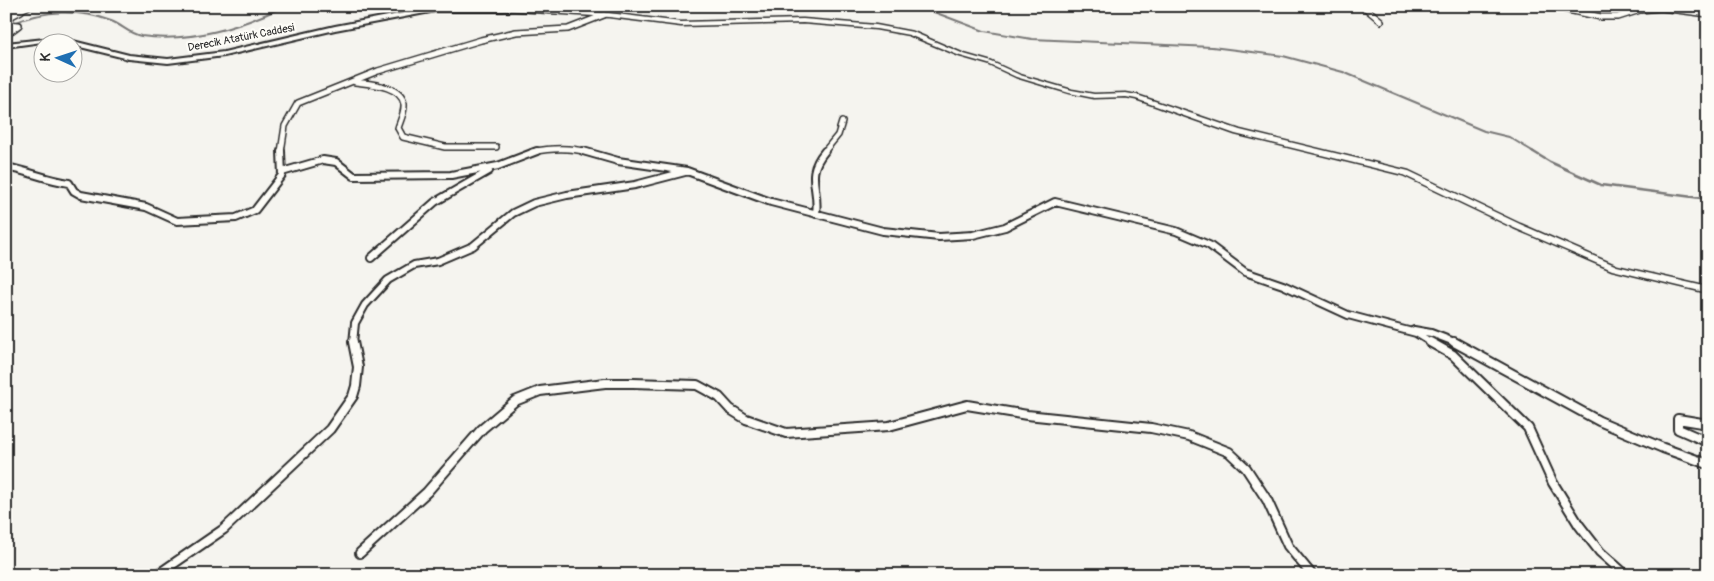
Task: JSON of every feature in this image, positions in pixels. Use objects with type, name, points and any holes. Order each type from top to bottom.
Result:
[{"type":"main road","name":"Derecik Atatürk Caddesi","points":[[82,46],[129,57],[168,61],[224,54],[335,28],[428,11],[503,10],[538,6]]},
{"type":"main road","name":"Derecik Atatürk Caddesi","points":[[6,45],[32,42]]},
{"type":"street","points":[[6,19],[29,6]]},
{"type":"street","points":[[1363,6],[1369,13],[1381,20]]},
{"type":"street","points":[[1549,6],[1601,17],[1618,17],[1640,10],[1661,8],[1708,14]]},
{"type":"street","points":[[6,11],[21,10]]},
{"type":"street","points":[[503,10],[604,15],[681,24],[838,22],[911,33],[1045,85],[1094,96],[1126,95],[1137,97],[1238,132],[1406,173],[1517,226],[1615,268],[1708,290]]},
{"type":"street","points":[[6,167],[26,171],[47,180],[69,183],[74,191],[81,195],[146,207],[177,221],[236,218],[255,210],[268,196],[282,175],[279,167],[285,126],[291,109],[298,103],[378,71],[499,35],[568,29],[604,15]]},
{"type":"street","points":[[6,24],[19,25],[6,35]]},
{"type":"street","points":[[354,82],[385,88],[400,97],[404,107],[398,128],[399,133],[410,140],[454,148],[496,147]]},
{"type":"street","points":[[816,214],[818,201],[813,182],[813,169],[841,133],[842,122]]},
{"type":"street","points":[[371,258],[435,202],[498,166],[533,152],[564,148],[618,161],[687,171],[771,202],[871,230],[951,238],[1004,227],[1055,202],[1176,231],[1219,252],[1245,272],[1283,285],[1322,304],[1361,319],[1403,329],[1428,331],[1455,342],[1604,425],[1674,453],[1708,464]]},
{"type":"street","points":[[282,172],[323,160],[339,164],[347,174],[375,177],[451,175],[498,166]]},
{"type":"street","points":[[157,575],[224,529],[330,429],[353,396],[356,386],[358,367],[352,342],[355,323],[365,305],[388,280],[414,265],[438,261],[473,246],[513,213],[534,203],[561,196],[635,185],[687,171]]},
{"type":"street","points":[[1403,329],[1429,340],[1453,355],[1520,418],[1528,428],[1553,483],[1579,525],[1600,552],[1626,575]]},
{"type":"street","points":[[360,553],[427,492],[482,429],[515,401],[540,391],[605,383],[633,383],[697,386],[719,397],[730,409],[746,419],[786,433],[839,432],[889,426],[968,404],[1027,415],[1152,428],[1189,436],[1229,452],[1246,468],[1267,500],[1288,546],[1312,575]]},
{"type":"street","points":[[1708,424],[1678,419],[1678,429],[1708,442]]},
{"type":"waterway","points":[[14,23],[49,13],[87,14],[111,21],[141,36],[179,37],[215,32],[233,27],[285,6]]},
{"type":"waterway","points":[[918,6],[984,31],[1032,39],[1212,47],[1283,56],[1343,72],[1484,131],[1509,137],[1534,152]]},
{"type":"waterway","points":[[1532,151],[1550,162],[1601,185],[1708,199]]}]
